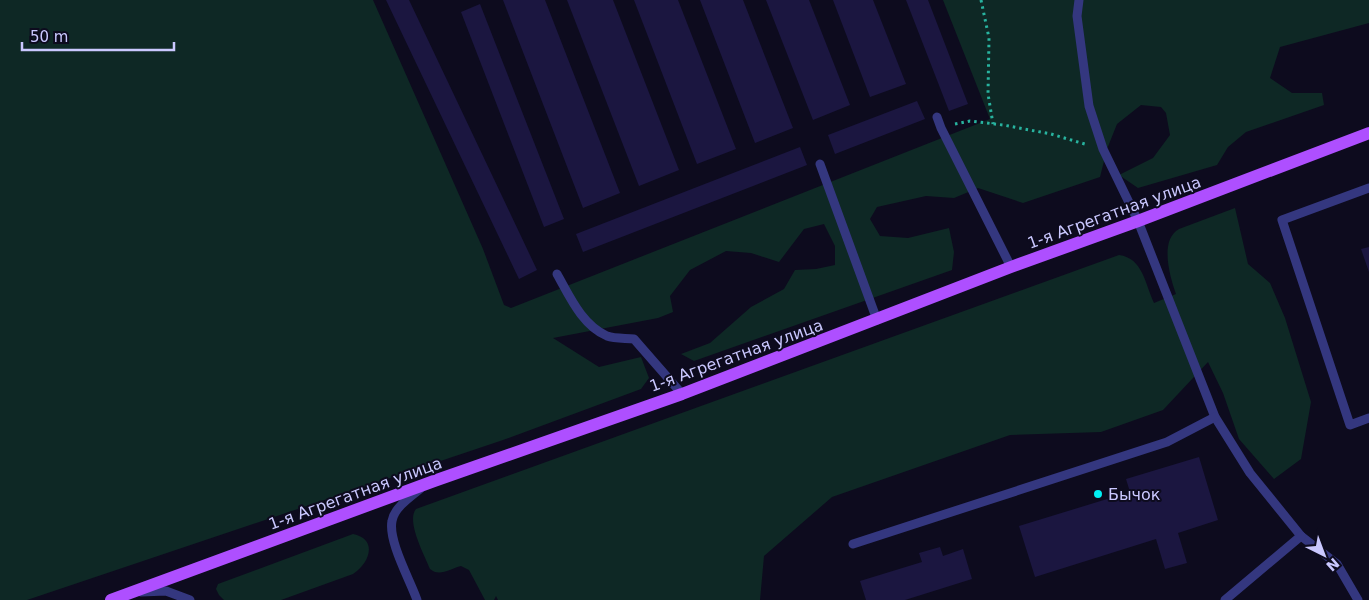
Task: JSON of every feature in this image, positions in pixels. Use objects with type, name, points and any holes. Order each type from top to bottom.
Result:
[{"type":"main road","name":"1-я Агрегатная улица","points":[[111,600],[434,481],[682,394],[1011,267],[1138,222],[1369,133]]},
{"type":"lane","points":[[1079,0],[1077,16],[1089,106],[1103,149],[1138,222],[1215,417],[1250,472],[1301,536],[1337,564],[1358,600]]},
{"type":"lane","points":[[938,118],[941,128],[1011,267]]},
{"type":"lane","points":[[820,164],[877,320]]},
{"type":"lane","points":[[1369,188],[1282,220],[1350,425],[1369,418]]},
{"type":"lane","points":[[557,274],[573,302],[592,327],[609,337],[634,339],[682,394]]},
{"type":"lane","points":[[853,544],[1167,442],[1215,417]]},
{"type":"lane","points":[[418,600],[393,541],[392,521],[400,506],[418,490],[434,481]]},
{"type":"lane","points":[[1224,600],[1301,536]]},
{"type":"lane","points":[[131,592],[166,591],[190,600]]},
{"type":"path","points":[[981,0],[989,38],[988,94],[993,124]]},
{"type":"path","points":[[941,128],[970,121],[1051,134],[1103,149]]},
{"type":"green space","points":[[0,0],[373,0],[483,249],[504,305],[511,308],[990,119],[943,0],[1369,0],[1369,23],[1280,47],[1270,78],[1292,93],[1322,93],[1324,105],[1246,132],[1228,147],[1217,165],[1138,188],[1119,175],[1153,158],[1170,135],[1166,113],[1161,107],[1141,105],[1117,124],[1107,149],[1100,177],[1023,203],[978,188],[954,198],[926,196],[877,207],[870,219],[880,236],[908,238],[949,228],[954,252],[952,270],[694,361],[681,354],[710,343],[751,307],[784,289],[795,270],[816,269],[835,265],[835,246],[824,224],[804,229],[779,262],[751,253],[726,251],[690,270],[670,296],[673,312],[658,318],[553,338],[599,367],[641,357],[649,378],[641,389],[503,440],[27,600],[0,600]]},
{"type":"green space","points":[[1235,208],[1248,264],[1270,283],[1285,318],[1311,402],[1301,459],[1274,479],[1239,439],[1223,393],[1208,362],[1163,410],[1101,432],[1010,435],[832,497],[764,556],[760,600],[498,600],[496,596],[494,600],[485,600],[469,570],[461,566],[445,572],[433,571],[430,569],[420,547],[413,521],[413,514],[416,509],[1119,255],[1127,257],[1138,266],[1154,303],[1176,294],[1168,259],[1169,241],[1173,234],[1179,229]]},
{"type":"green space","points":[[353,534],[366,541],[369,552],[364,564],[353,574],[281,600],[224,600],[216,589],[218,584]]},
{"type":"building","points":[[386,0],[409,0],[537,270],[519,279]]},
{"type":"building","points":[[503,0],[545,0],[620,193],[583,208]]},
{"type":"building","points":[[567,0],[613,0],[679,170],[639,186]]},
{"type":"building","points":[[634,0],[678,0],[736,149],[697,164]]},
{"type":"building","points":[[700,0],[743,0],[793,128],[755,143]]},
{"type":"building","points":[[766,0],[809,0],[850,105],[813,120]]},
{"type":"building","points":[[833,0],[873,0],[906,84],[870,97]]},
{"type":"building","points":[[906,0],[928,0],[968,104],[949,111]]},
{"type":"building","points":[[480,4],[564,219],[544,227],[461,12]]},
{"type":"building","points":[[917,101],[925,119],[835,154],[828,135]]},
{"type":"building","points":[[800,147],[807,165],[583,252],[576,234]]},
{"type":"building","points":[[1369,247],[1369,272],[1361,249]]},
{"type":"building","points":[[1199,457],[1218,520],[1178,533],[1187,563],[1165,569],[1156,539],[1035,577],[1019,526],[1130,492],[1126,479]]},
{"type":"building","points":[[940,547],[943,556],[963,549],[972,579],[905,600],[866,600],[860,581],[922,562],[919,553]]},
{"type":"place","name":"Бычок","points":[[1098,494]]}]
